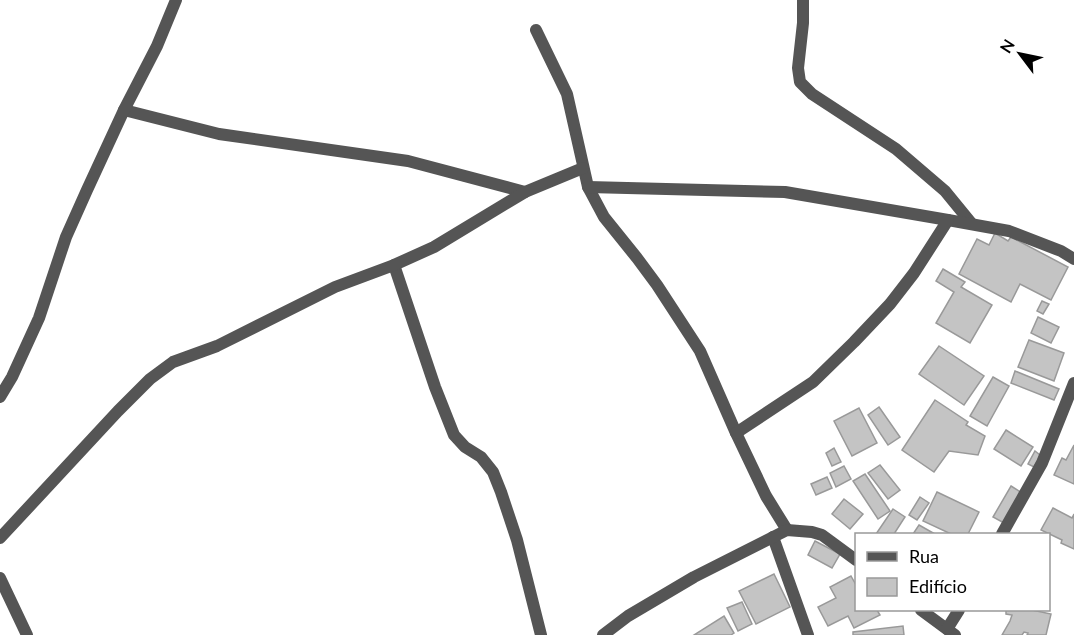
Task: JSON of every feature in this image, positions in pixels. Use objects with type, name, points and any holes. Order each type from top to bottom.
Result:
[{"type":"street","points":[[0,397],[12,377],[39,318],[66,237],[176,0]]},
{"type":"street","points":[[802,0],[803,23],[798,68],[800,82],[813,94],[896,149],[945,191],[972,224]]},
{"type":"street","points":[[536,30],[567,94],[588,187],[604,217],[657,285],[700,351],[766,496],[787,530]]},
{"type":"street","points":[[124,110],[219,134],[408,161],[525,192]]},
{"type":"street","points":[[0,538],[134,395],[150,379],[173,362],[217,346],[335,287],[434,247],[525,192],[584,168]]},
{"type":"street","points":[[588,187],[785,192],[1009,231],[1061,251],[1074,259]]},
{"type":"street","points":[[736,434],[813,382],[854,342],[890,304],[914,273],[948,220]]},
{"type":"street","points":[[394,265],[435,387],[454,435],[465,447],[481,457],[493,472],[501,492],[517,540],[541,635]]},
{"type":"street","points":[[1003,533],[1042,463],[1074,383]]},
{"type":"street","points":[[603,635],[628,616],[694,577],[787,530],[822,535],[855,559]]},
{"type":"street","points":[[773,537],[808,635]]},
{"type":"street","points":[[0,578],[27,635]]},
{"type":"street","points":[[924,611],[951,632],[958,611]]},
{"type":"building","points":[[995,233],[1008,241],[1011,237],[1068,267],[1051,300],[1020,284],[1011,302],[959,274],[977,239],[989,245]]},
{"type":"building","points":[[943,269],[965,282],[961,287],[992,305],[970,343],[936,323],[954,292],[936,281]]},
{"type":"building","points":[[1042,301],[1049,304],[1043,314],[1037,311]]},
{"type":"building","points":[[1038,317],[1059,327],[1051,343],[1031,333]]},
{"type":"building","points":[[1029,340],[1064,353],[1054,381],[1018,367]]},
{"type":"building","points":[[939,346],[984,376],[964,405],[919,374]]},
{"type":"building","points":[[1015,371],[1059,389],[1054,400],[1011,383]]},
{"type":"building","points":[[993,377],[1009,386],[987,426],[970,416]]},
{"type":"building","points":[[935,400],[968,422],[966,425],[985,436],[978,455],[949,451],[934,472],[902,450]]},
{"type":"building","points":[[879,407],[900,437],[888,445],[868,415]]},
{"type":"building","points":[[859,408],[877,443],[852,456],[834,421]]},
{"type":"building","points":[[1006,430],[1033,447],[1021,466],[994,449]]},
{"type":"building","points":[[1074,445],[1074,484],[1054,475],[1062,458],[1066,460]]},
{"type":"building","points":[[834,448],[841,462],[832,466],[826,453]]},
{"type":"building","points":[[1035,451],[1040,455],[1034,467],[1028,464]]},
{"type":"building","points":[[880,465],[900,490],[888,499],[868,473]]},
{"type":"building","points":[[844,466],[851,479],[836,487],[830,473]]},
{"type":"building","points":[[865,474],[890,511],[878,519],[853,481]]},
{"type":"building","points":[[827,477],[832,488],[816,495],[811,484]]},
{"type":"building","points":[[1011,486],[1022,493],[1004,523],[993,517]]},
{"type":"building","points":[[937,492],[979,512],[968,533],[949,533],[923,521]]},
{"type":"building","points":[[920,497],[929,503],[917,520],[909,515]]},
{"type":"building","points":[[844,499],[863,514],[850,529],[832,514]]},
{"type":"building","points":[[1053,508],[1072,518],[1074,514],[1074,549],[1061,543],[1062,540],[1050,533],[1041,530]]},
{"type":"building","points":[[893,509],[905,517],[895,533],[877,533]]},
{"type":"building","points":[[919,525],[933,533],[914,533]]},
{"type":"building","points":[[815,541],[840,554],[832,568],[808,555]]},
{"type":"building","points":[[774,574],[790,607],[756,624],[739,591]]},
{"type":"building","points":[[851,576],[855,583],[855,611],[878,611],[880,615],[854,628],[848,616],[828,626],[818,607],[836,598],[830,587]]},
{"type":"building","points":[[742,602],[752,624],[738,631],[727,608]]},
{"type":"building","points":[[1006,611],[1037,611],[1051,614],[1046,635],[1027,635],[1028,633],[1024,632],[1022,635],[1002,635],[1012,615],[1006,614]]},
{"type":"building","points":[[724,616],[734,633],[731,635],[694,635]]},
{"type":"building","points":[[903,626],[904,635],[853,635],[853,632]]}]
